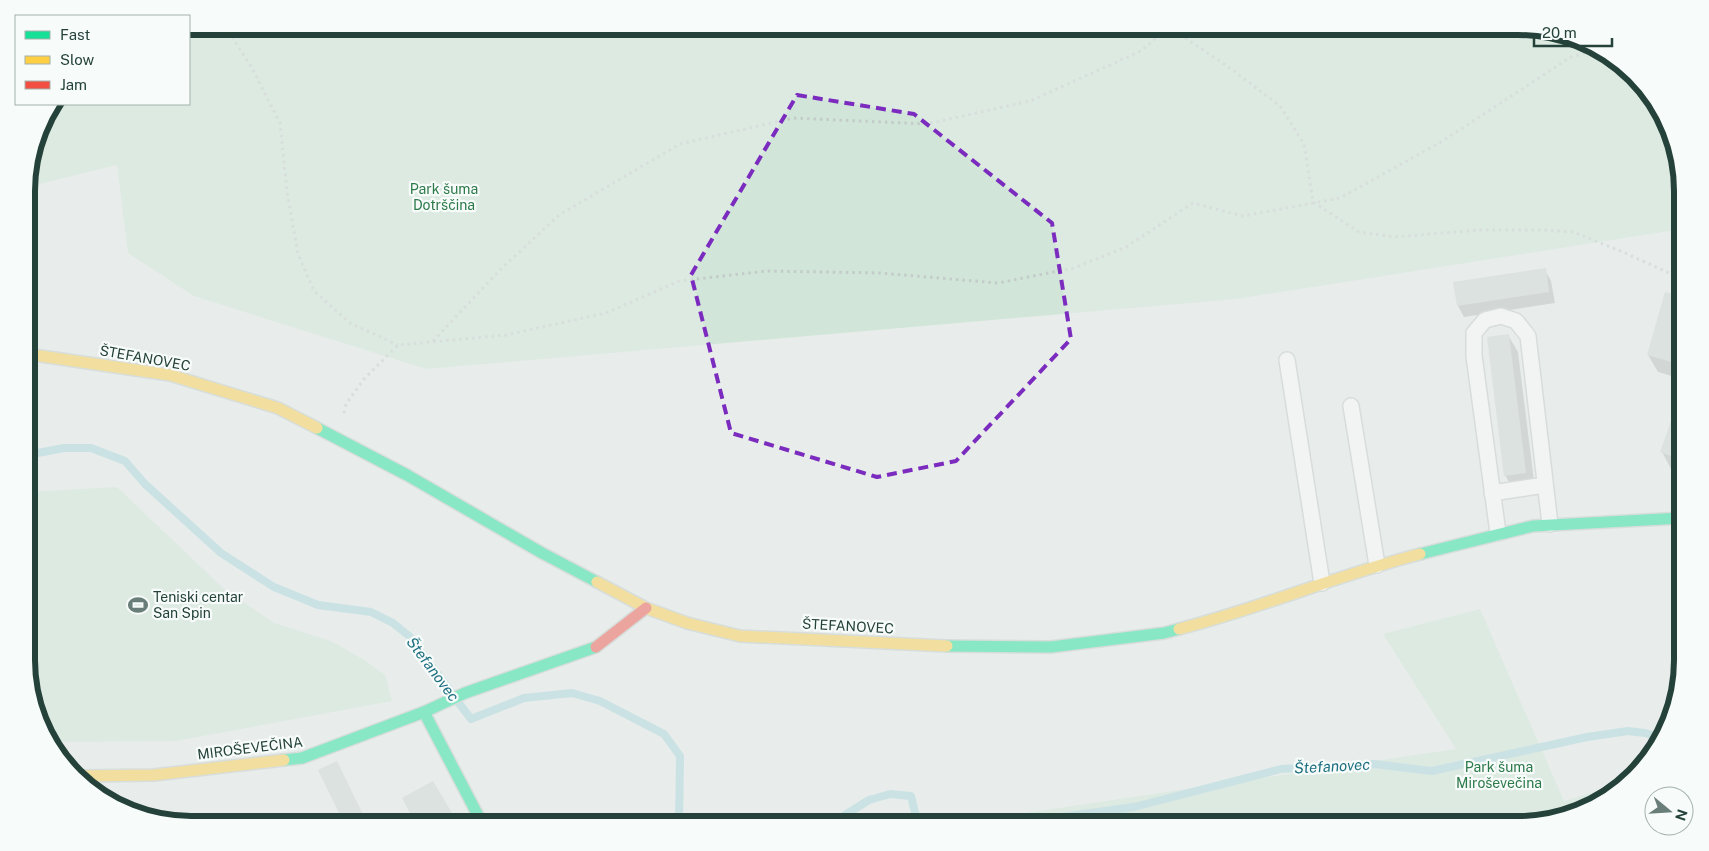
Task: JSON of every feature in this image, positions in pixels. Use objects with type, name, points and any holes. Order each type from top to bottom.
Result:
[{"type":"street","name":"ŠTEFANOVEC","points":[[35,355],[170,375],[278,408],[407,475],[542,553],[646,608],[688,623],[740,636],[956,646],[1051,647],[1164,633],[1214,620],[1377,565],[1498,533],[1550,524],[1674,518]]},
{"type":"street","name":"MIROŠEVEČINA","points":[[87,776],[154,775],[302,758],[424,712],[465,693],[598,646],[646,608]]},
{"type":"street","points":[[424,712],[478,816]]},
{"type":"lane","points":[[1498,533],[1474,356],[1474,333],[1484,320],[1501,316],[1516,321],[1528,336],[1550,524]]},
{"type":"lane","points":[[1287,360],[1322,583]]},
{"type":"lane","points":[[1351,406],[1377,565]]},
{"type":"lane","points":[[1492,493],[1545,485]]},
{"type":"path","points":[[231,35],[252,68],[280,123],[287,191],[298,254],[314,291],[350,323],[398,345],[506,335],[606,313],[679,281],[767,271],[880,273],[998,282],[1074,268],[1126,247],[1193,203],[1243,216],[1340,198],[1441,142],[1571,57],[1588,52]]},
{"type":"path","points":[[432,341],[500,270],[559,215],[680,144],[794,118],[927,124],[1030,101],[1141,50],[1160,35]]},
{"type":"path","points":[[1182,35],[1230,68],[1280,106],[1304,144],[1313,202],[1359,232],[1395,236],[1480,230],[1573,232],[1674,275]]},
{"type":"path","points":[[338,439],[346,404],[364,379],[398,345]]},
{"type":"highlighted area","points":[[797,95],[914,114],[1052,223],[1071,339],[956,461],[877,477],[731,433],[691,275]]},
{"type":"green space","name":"Park šuma Dotrščina","points":[[190,35],[1518,35],[1558,40],[1587,51],[1605,61],[1621,74],[1648,104],[1658,122],[1669,151],[1673,171],[1674,230],[1236,299],[426,369],[194,296],[128,253],[117,165],[35,185],[40,151],[47,131],[60,105],[190,105]]},
{"type":"green space","name":"Teniski centar San Spin","points":[[117,487],[223,588],[274,623],[331,641],[366,661],[385,675],[392,701],[176,741],[59,742],[47,720],[36,680],[35,492]]},
{"type":"green space","name":"Park šuma Miroševečina","points":[[1480,609],[1564,801],[1607,788],[1568,808],[1528,816],[1006,816],[1456,749],[1383,634]]},
{"type":"building","points":[[1546,268],[1549,292],[1457,306],[1453,282]]},
{"type":"building","points":[[1665,292],[1674,294],[1674,363],[1647,355]]},
{"type":"building","points":[[1509,334],[1526,473],[1504,476],[1487,337]]},
{"type":"building","points":[[1674,413],[1674,457],[1660,452]]},
{"type":"building","points":[[337,761],[364,816],[341,816],[318,770]]},
{"type":"building","points":[[433,781],[454,816],[411,816],[402,798]]},
{"type":"waterway","name":"Štefanovec","points":[[35,453],[64,448],[91,448],[125,461],[145,484],[221,553],[274,587],[318,605],[371,612],[393,623],[409,636],[452,693]]},
{"type":"waterway","name":"Štefanovec","points":[[458,702],[471,719],[524,698],[572,693],[600,701],[664,734],[680,756],[679,816]]},
{"type":"waterway","name":"Štefanovec","points":[[1069,816],[1134,807],[1281,769],[1374,764],[1432,771],[1587,737],[1628,731],[1654,736]]},
{"type":"waterway","name":"Štefanovec","points":[[843,816],[869,800],[890,794],[911,796],[916,816]]},
{"type":"traffic: fast","points":[[317,428],[407,475],[542,553],[597,582]]},
{"type":"traffic: fast","points":[[1420,554],[1533,526],[1674,518]]},
{"type":"traffic: fast","points":[[947,646],[1051,647],[1164,633],[1179,629]]},
{"type":"traffic: fast","points":[[284,760],[302,758],[424,712],[465,693],[596,647]]},
{"type":"traffic: fast","points":[[424,712],[478,816]]},
{"type":"traffic: slow","points":[[35,355],[170,375],[278,408],[317,428]]},
{"type":"traffic: slow","points":[[1179,629],[1210,621],[1389,562],[1420,554]]},
{"type":"traffic: slow","points":[[597,582],[646,608],[687,623],[740,636],[947,646]]},
{"type":"traffic: slow","points":[[87,776],[154,775],[284,760]]},
{"type":"traffic: jam","points":[[596,647],[646,608]]},
{"type":"place","name":"Teniski centar San Spin","points":[[138,605]]}]
